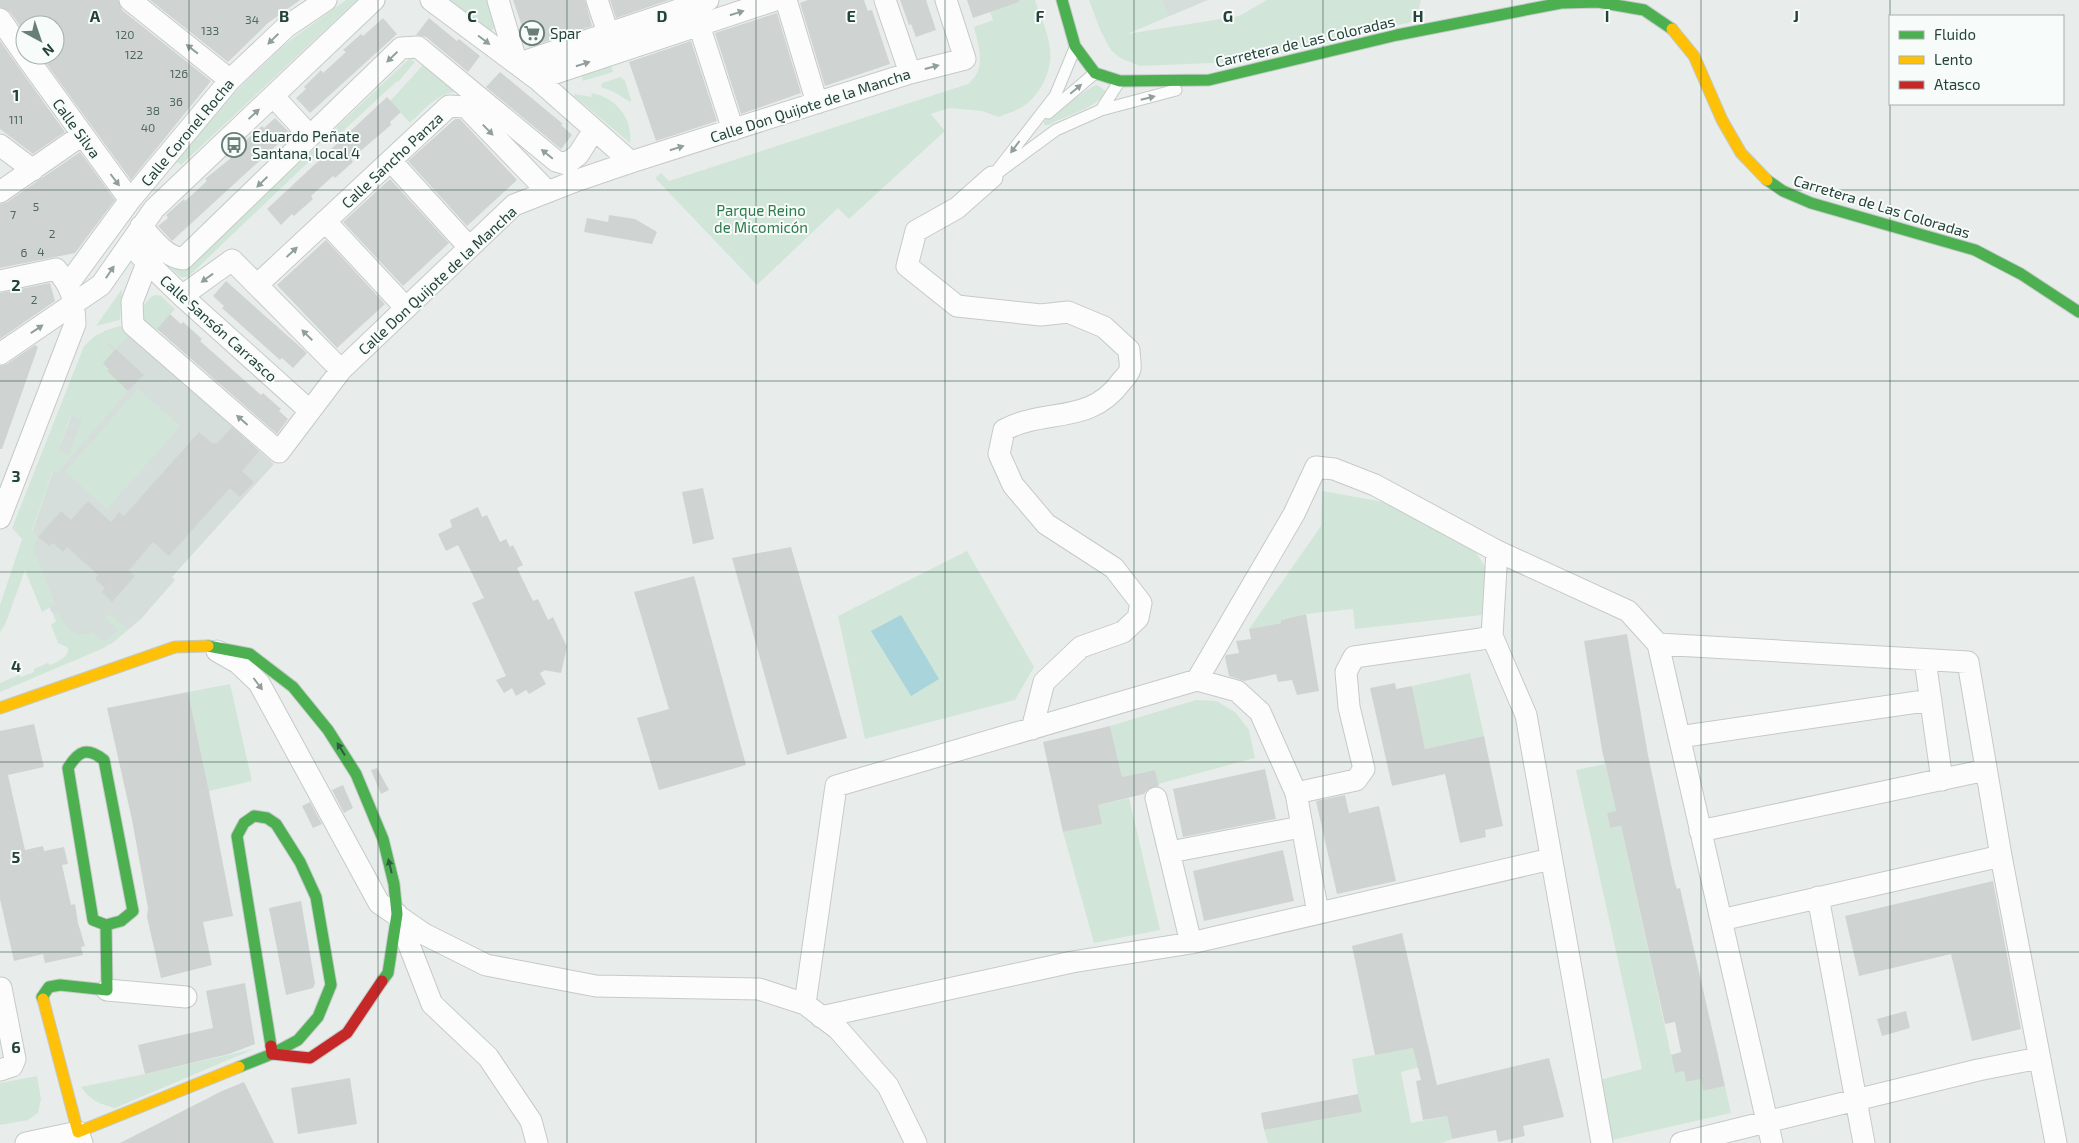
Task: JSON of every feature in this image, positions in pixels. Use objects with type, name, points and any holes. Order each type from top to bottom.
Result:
[{"type":"street","points":[[130,0],[230,80]]},
{"type":"street","name":"Calle Coronel Rocha","points":[[69,283],[130,200],[230,80],[286,27],[326,0]]},
{"type":"street","points":[[0,354],[101,285],[154,209],[182,180],[374,0]]},
{"type":"street","points":[[431,0],[537,79],[631,162]]},
{"type":"street","points":[[498,0],[516,64]]},
{"type":"street","points":[[597,0],[608,34]]},
{"type":"street","points":[[537,79],[775,0]]},
{"type":"street","points":[[786,0],[817,103]]},
{"type":"street","points":[[885,0],[910,73]]},
{"type":"street","name":"Calle Don Quijote de la Mancha","points":[[147,263],[132,302],[133,325],[279,452],[341,370],[514,205],[631,162],[910,73],[965,58],[946,0]]},
{"type":"street","points":[[1062,0],[1076,46],[1095,72]]},
{"type":"street","points":[[516,64],[608,34],[696,2]]},
{"type":"street","name":"Carretera de Las Coloradas","points":[[1095,72],[1120,80],[1209,80],[1397,35],[1561,3],[1598,2],[1644,10],[1671,28],[1694,56],[1722,120],[1741,153],[1765,178],[1783,191],[1811,203],[1974,250],[2021,274],[2079,312]]},
{"type":"street","name":"Calle Silva","points":[[0,19],[15,41]]},
{"type":"street","points":[[699,25],[733,130]]},
{"type":"street","points":[[135,234],[161,248],[174,258],[183,259],[401,48],[418,48],[556,161],[566,164],[578,155],[594,130]]},
{"type":"street","name":"Calle Silva","points":[[32,65],[130,200]]},
{"type":"street","points":[[273,96],[310,136]]},
{"type":"street","name":"Calle Sancho Panza","points":[[256,285],[450,106],[466,107],[548,192]]},
{"type":"street","points":[[0,192],[82,135]]},
{"type":"street","points":[[0,145],[33,170]]},
{"type":"street","points":[[391,161],[469,247]]},
{"type":"street","points":[[992,177],[957,208],[916,231],[907,266],[957,306],[1041,316],[1068,312],[1104,327],[1129,350],[1130,370],[1112,395],[1074,414],[1018,423],[1004,430],[999,454],[1013,485],[1046,524],[1114,568],[1142,603],[1138,618],[1123,632],[1081,647],[1044,682],[1032,729]]},
{"type":"street","points":[[325,221],[406,308]]},
{"type":"street","name":"Calle Sansón Carrasco","points":[[135,234],[147,263],[310,411]]},
{"type":"street","points":[[182,296],[232,260],[341,370]]},
{"type":"street","points":[[0,281],[56,269],[69,283],[74,304],[75,324],[0,518]]},
{"type":"street","points":[[1197,680],[1294,514],[1316,467],[1334,469],[1375,485],[1497,551],[1628,611],[1658,644],[1772,1143]]},
{"type":"street","points":[[1497,551],[1492,636],[1526,715],[1602,1143]]},
{"type":"street","points":[[1296,793],[1356,780],[1364,769],[1350,706],[1346,672],[1354,657],[1492,636]]},
{"type":"street","points":[[1658,644],[1968,662],[2001,856],[2056,1143]]},
{"type":"street","points":[[0,708],[175,647],[206,645],[250,654],[293,687],[328,730],[356,774],[383,838],[394,884],[397,914],[388,973],[348,1034],[310,1058],[272,1054]]},
{"type":"street","points":[[206,645],[238,663],[259,683],[379,904],[397,914],[424,934],[486,966],[596,986],[759,989],[813,1010],[838,1029],[888,1086],[916,1143]]},
{"type":"street","points":[[1925,660],[1942,780]]},
{"type":"street","points":[[813,1010],[836,786],[1197,680],[1237,692],[1260,712],[1296,793],[1318,914]]},
{"type":"street","points":[[1679,737],[1931,700]]},
{"type":"street","points":[[83,751],[95,752],[104,760],[132,910],[126,918],[118,923],[106,924],[93,920],[68,768],[75,755],[83,751]]},
{"type":"street","points":[[1700,832],[1986,770]]},
{"type":"street","points":[[1156,798],[1191,943]]},
{"type":"street","points":[[26,1143],[80,1137],[272,1054],[298,1040],[318,1017],[331,985],[316,896],[300,862],[276,824],[267,818],[254,816],[244,823],[236,836],[272,1054]]},
{"type":"street","points":[[1170,852],[1301,827]]},
{"type":"street","points":[[1720,920],[2001,856]]},
{"type":"street","points":[[813,1010],[1072,962],[1191,943],[1551,859]]},
{"type":"street","points":[[1818,897],[1864,1143]]},
{"type":"street","points":[[397,914],[432,1004],[488,1057],[530,1122],[537,1143]]},
{"type":"street","points":[[106,924],[107,990]]},
{"type":"street","points":[[80,1137],[42,998],[49,987],[60,985],[186,997]]},
{"type":"street","points":[[0,1070],[12,1066],[15,1059],[1,988]]},
{"type":"street","points":[[1681,1143],[1978,1070],[2039,1058]]},
{"type":"lane","points":[[992,177],[1055,96],[1076,46]]},
{"type":"lane","points":[[1029,128],[1095,72]]},
{"type":"lane","points":[[1100,110],[1120,80]]},
{"type":"lane","points":[[992,177],[1056,130],[1100,110],[1155,97],[1209,80]]},
{"type":"shaded area","points":[[1113,0],[1208,0],[1124,35]]},
{"type":"shaded area","points":[[120,326],[274,464],[172,577],[175,580],[141,619],[111,644],[83,647],[51,611],[29,540],[60,452],[58,450],[104,331]]},
{"type":"green space","points":[[346,0],[357,0],[181,165],[178,162],[140,197],[239,88],[285,44]]},
{"type":"green space","points":[[451,0],[490,0],[497,24],[489,34],[452,4]]},
{"type":"green space","name":"Parque Reino de Micomicón","points":[[990,0],[1035,0],[1048,36],[1050,48],[1048,72],[1036,95],[1021,108],[999,117],[982,111],[949,108],[931,114],[945,131],[849,219],[838,208],[757,285],[655,178],[661,173],[669,181],[968,84],[974,78],[980,64],[974,27],[993,20],[990,12],[994,11]]},
{"type":"green space","points":[[1089,0],[1162,0],[1168,16],[1127,34],[1239,16],[1267,0],[1421,0],[1416,21],[1235,62],[1140,66],[1120,58],[1111,50],[1101,32]]},
{"type":"green space","points":[[410,58],[415,62],[398,82],[329,144],[324,139]]},
{"type":"green space","points":[[610,61],[613,72],[583,81],[580,70]]},
{"type":"green space","points":[[424,64],[458,92],[438,98],[410,123],[390,101]]},
{"type":"green space","points":[[621,77],[625,81],[630,102],[614,92],[601,87],[602,83]]},
{"type":"green space","points":[[1097,85],[1106,91],[1097,102],[1049,125],[1044,125],[1044,121],[1054,112]]},
{"type":"green space","points":[[592,93],[608,99],[621,110],[629,125],[630,143],[574,96],[575,94],[591,97]]},
{"type":"green space","points":[[315,148],[319,152],[188,277],[181,277],[168,266],[205,250]]},
{"type":"green space","points":[[122,289],[120,320],[96,326]]},
{"type":"green space","points":[[152,296],[161,296],[175,309],[154,333],[139,319],[138,311]]},
{"type":"green space","points":[[120,326],[129,335],[116,349],[109,342],[106,344],[114,352],[103,363],[108,371],[128,391],[57,473],[53,471],[32,530],[38,537],[33,548],[55,604],[42,612],[25,570],[5,625],[0,632],[0,605],[22,539],[12,528],[84,346],[96,335]],"holes":[[[71,415],[82,419],[69,455],[58,450]]]},
{"type":"green space","points":[[138,389],[180,426],[107,509],[65,472]]},
{"type":"green space","points":[[1322,491],[1395,504],[1471,545],[1486,568],[1482,615],[1355,629],[1353,609],[1306,614],[1281,620],[1281,623],[1249,629],[1321,526]]},
{"type":"green space","points":[[967,551],[1034,667],[1015,700],[865,739],[838,616]]},
{"type":"green space","points":[[58,612],[71,631],[80,634],[93,632],[101,641],[104,641],[118,630],[105,618],[110,614],[128,630],[104,648],[0,692],[0,683],[19,675],[21,677],[34,672],[34,669],[48,663],[50,665],[67,654],[68,648],[58,643],[51,625],[56,621],[53,615]]},
{"type":"green space","points":[[1470,673],[1484,736],[1425,749],[1412,686]]},
{"type":"green space","points":[[230,684],[252,781],[209,791],[188,692]]},
{"type":"green space","points":[[1196,700],[1217,701],[1236,713],[1249,730],[1255,758],[1158,784],[1155,770],[1122,777],[1110,726]]},
{"type":"green space","points":[[1605,764],[1616,811],[1607,814],[1610,828],[1621,826],[1675,1073],[1684,1071],[1686,1082],[1701,1079],[1703,1091],[1725,1086],[1731,1113],[1612,1140],[1599,1080],[1642,1069],[1576,770]]},
{"type":"green space","points":[[1129,798],[1160,930],[1094,943],[1063,832],[1101,824],[1098,805]]},
{"type":"green space","points":[[1428,1045],[1432,1064],[1401,1072],[1411,1123],[1447,1116],[1452,1139],[1442,1143],[1268,1143],[1264,1130],[1361,1112],[1352,1059]]},
{"type":"green space","points":[[254,1049],[115,1108],[95,1101],[81,1087],[145,1074]]},
{"type":"green space","points":[[37,1076],[41,1099],[38,1113],[28,1120],[0,1125],[0,1083]]},
{"type":"water","points":[[901,615],[939,679],[911,696],[871,631]]},
{"type":"building","points":[[0,0],[118,0],[122,10],[211,81],[131,180],[47,65],[65,65],[65,15],[15,15],[15,19],[10,12],[0,7]]},
{"type":"building","points":[[150,0],[300,0],[268,23],[228,62]]},
{"type":"building","points":[[513,0],[585,0],[592,26],[529,47]]},
{"type":"building","points":[[610,0],[669,0],[616,18]]},
{"type":"building","points":[[808,0],[864,0],[868,11],[872,10],[890,64],[825,86],[800,3]]},
{"type":"building","points":[[900,0],[926,0],[936,30],[916,37],[911,24],[909,25]]},
{"type":"building","points":[[967,0],[1019,0],[1019,2],[973,18]]},
{"type":"building","points":[[777,13],[801,93],[741,114],[715,33]]},
{"type":"building","points":[[383,18],[397,34],[310,113],[296,98],[306,89],[304,87],[321,70],[323,73],[346,52],[343,50],[361,34],[363,36]]},
{"type":"building","points":[[429,18],[457,41],[459,39],[480,56],[468,72],[426,37],[416,35]]},
{"type":"building","points":[[0,41],[15,62],[15,65],[17,65],[65,132],[33,154],[0,129]]},
{"type":"building","points":[[691,41],[717,121],[656,141],[629,62]]},
{"type":"building","points":[[500,72],[563,124],[561,125],[572,135],[561,149],[486,87]]},
{"type":"building","points":[[387,97],[401,112],[390,122],[391,125],[351,159],[353,162],[335,178],[333,176],[311,196],[313,199],[294,216],[292,214],[281,225],[267,209]]},
{"type":"building","points":[[275,118],[290,133],[172,241],[158,226],[168,218],[166,215],[184,199],[185,201],[207,181],[205,179],[247,145],[244,142],[262,126],[264,128]]},
{"type":"building","points":[[455,119],[460,119],[517,180],[467,226],[408,161]]},
{"type":"building","points":[[80,152],[115,200],[75,253],[0,268],[0,204],[7,202]]},
{"type":"building","points":[[390,179],[449,243],[403,286],[343,222]]},
{"type":"building","points":[[609,215],[635,219],[657,232],[652,244],[584,232],[587,218],[608,222]]},
{"type":"building","points":[[326,240],[385,304],[337,348],[277,285]]},
{"type":"building","points":[[226,281],[307,353],[293,368],[282,358],[280,360],[222,308],[224,306],[213,296]]},
{"type":"building","points":[[50,283],[55,301],[0,339],[0,293]]},
{"type":"building","points":[[170,314],[181,324],[183,322],[202,339],[200,341],[261,395],[263,393],[281,409],[279,411],[288,419],[277,434],[157,329]]},
{"type":"building","points":[[35,345],[38,347],[2,449],[0,449],[0,366],[7,364]]},
{"type":"building","points":[[116,349],[144,375],[128,391],[107,371],[109,370],[103,363]]},
{"type":"building","points":[[232,427],[259,451],[242,471],[254,482],[240,497],[230,488],[169,556],[153,542],[129,570],[135,576],[112,602],[102,592],[105,588],[95,579],[98,575],[67,547],[63,552],[53,543],[49,546],[38,537],[61,511],[71,520],[88,501],[111,522],[119,512],[124,516],[199,432],[213,444],[214,442],[216,444]]},
{"type":"building","points":[[703,488],[714,539],[693,544],[682,492]]},
{"type":"building","points":[[478,507],[482,517],[487,515],[500,542],[506,539],[510,547],[513,545],[523,565],[517,568],[533,601],[538,599],[548,620],[553,617],[567,647],[561,673],[543,670],[540,673],[546,684],[529,694],[526,690],[516,696],[512,688],[504,693],[496,680],[506,676],[472,603],[484,598],[458,545],[446,551],[438,534],[452,527],[450,520]]},
{"type":"building","points":[[791,547],[847,738],[787,755],[732,558]]},
{"type":"building","points":[[694,576],[746,765],[659,790],[637,718],[669,709],[634,592]]},
{"type":"building","points":[[1306,614],[1319,691],[1297,695],[1292,680],[1278,682],[1276,674],[1244,681],[1229,676],[1225,657],[1226,655],[1239,653],[1236,641],[1251,639],[1249,629],[1281,623],[1281,620]]},
{"type":"building","points":[[1627,634],[1648,755],[1675,883],[1677,889],[1680,888],[1725,1086],[1703,1091],[1701,1079],[1686,1082],[1684,1071],[1675,1073],[1671,1055],[1681,1052],[1675,1022],[1665,1024],[1621,826],[1610,828],[1607,813],[1616,811],[1602,750],[1584,641]]},
{"type":"building","points":[[1395,683],[1396,689],[1412,686],[1425,749],[1484,736],[1503,826],[1485,830],[1486,837],[1460,843],[1445,774],[1392,786],[1370,688]]},
{"type":"building","points":[[188,692],[233,916],[203,922],[212,965],[161,978],[147,917],[148,908],[132,820],[107,708]]},
{"type":"building","points":[[34,724],[44,767],[8,775],[25,850],[43,846],[44,851],[64,847],[68,864],[62,865],[71,905],[75,904],[85,946],[81,947],[83,955],[45,963],[43,954],[14,961],[0,899],[0,731]]},
{"type":"building","points":[[1110,726],[1122,777],[1155,770],[1159,786],[1148,789],[1144,794],[1098,805],[1102,824],[1063,832],[1043,742]]},
{"type":"building","points":[[377,768],[389,790],[381,794],[371,770]]},
{"type":"building","points":[[1265,769],[1276,819],[1183,837],[1173,789]]},
{"type":"building","points":[[343,785],[353,808],[344,813],[332,790]]},
{"type":"building","points":[[1345,795],[1349,813],[1379,806],[1396,881],[1337,894],[1316,801]]},
{"type":"building","points":[[310,802],[322,824],[313,828],[302,806]]},
{"type":"building","points":[[1283,850],[1294,901],[1204,921],[1193,871]]},
{"type":"building","points":[[1993,881],[2021,1029],[1972,1041],[1951,954],[1859,976],[1845,916]]},
{"type":"building","points":[[301,901],[315,983],[313,988],[286,995],[269,908]]},
{"type":"building","points":[[1402,933],[1437,1085],[1549,1058],[1564,1117],[1523,1126],[1525,1136],[1498,1142],[1496,1130],[1452,1139],[1447,1116],[1423,1120],[1416,1081],[1421,1080],[1413,1048],[1375,1055],[1352,946]]},
{"type":"building","points":[[245,983],[255,1044],[229,1054],[145,1074],[138,1045],[213,1028],[206,991]]},
{"type":"building","points":[[1906,1011],[1910,1028],[1882,1036],[1877,1019]]},
{"type":"building","points":[[350,1078],[357,1124],[298,1134],[291,1088]]},
{"type":"building","points":[[244,1082],[274,1143],[120,1143],[222,1091]]},
{"type":"building","points":[[1358,1094],[1362,1112],[1264,1130],[1261,1113]]},
{"type":"traffic: fast","points":[[1062,0],[1075,46],[1095,73],[1120,81],[1209,80],[1397,35],[1561,3],[1598,2],[1644,10],[1672,29]]},
{"type":"traffic: fast","points":[[1767,180],[1783,191],[1811,203],[1975,250],[2021,274],[2079,312]]},
{"type":"traffic: fast","points":[[208,646],[250,654],[293,687],[328,730],[356,774],[383,839],[394,884],[397,914],[388,973],[382,981]]},
{"type":"traffic: fast","points":[[43,999],[42,997],[49,987],[60,985],[107,990],[106,925],[93,920],[68,768],[76,757],[84,752],[93,753],[104,760],[133,911],[121,921],[106,925]]},
{"type":"traffic: fast","points":[[239,1067],[272,1054],[298,1040],[318,1017],[331,985],[316,897],[300,862],[276,824],[267,818],[254,816],[244,823],[237,836],[271,1046]]},
{"type":"traffic: slow","points":[[1672,29],[1694,56],[1722,120],[1741,153],[1767,180]]},
{"type":"traffic: slow","points":[[0,708],[175,647],[208,646]]},
{"type":"traffic: slow","points":[[43,999],[78,1132],[239,1067]]},
{"type":"traffic: jam","points":[[271,1046],[272,1054],[310,1058],[347,1033],[382,981]]},
{"type":"place","name":"Spar","points":[[532,33]]},
{"type":"place","name":"Eduardo Peñate Santana, local 4","points":[[234,145]]}]
